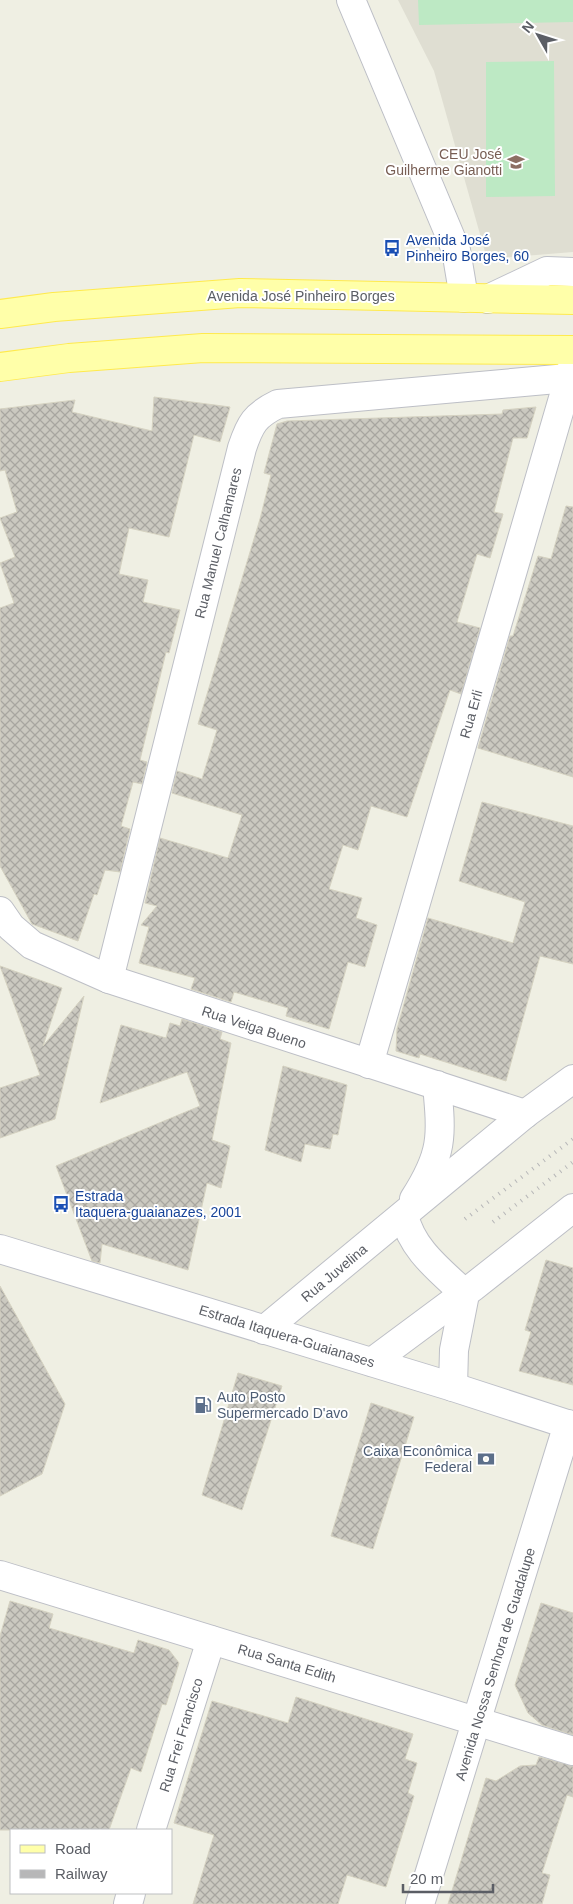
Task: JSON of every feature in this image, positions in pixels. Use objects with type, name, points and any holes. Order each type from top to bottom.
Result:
[{"type":"main road","name":"Avenida José Pinheiro Borges","points":[[0,314],[54,307],[240,293],[573,300]]},
{"type":"main road","points":[[0,367],[68,358],[203,348],[573,350]]},
{"type":"street","points":[[351,0],[476,298],[547,271],[573,272]]},
{"type":"street","name":"Rua Manuel Calhamares","points":[[109,980],[242,448],[254,420],[263,411],[278,404],[518,384],[571,371]]},
{"type":"street","name":"Rua Erli","points":[[370,1064],[571,371]]},
{"type":"street","name":"Rua Veiga Bueno","points":[[0,911],[11,927],[32,945],[109,980],[525,1114]]},
{"type":"street","name":"Rua Juvelina","points":[[264,1330],[525,1114],[573,1079]]},
{"type":"street","name":"Rua Juvelina","points":[[404,1215],[427,1178],[437,1156],[441,1128],[436,1085]]},
{"type":"street","points":[[372,1362],[465,1294],[573,1208]]},
{"type":"street","points":[[404,1215],[407,1228],[418,1249],[465,1294]]},
{"type":"street","name":"Estrada Itaquera-Guaianases","points":[[0,1249],[453,1387],[570,1425]]},
{"type":"street","points":[[453,1387],[454,1350],[465,1294]]},
{"type":"street","name":"Avenida Nossa Senhora de Guadalupe","points":[[420,1904],[570,1425]]},
{"type":"street","name":"Rua Santa Edith","points":[[0,1575],[573,1751]]},
{"type":"street","name":"Rua Frei Francisco","points":[[151,1829],[211,1640]]},
{"type":"shaded area","name":"CEU José Guilherme Gianotti","points":[[398,0],[573,0],[573,252],[487,259],[434,71]]},
{"type":"green space","points":[[418,0],[573,0],[573,22],[419,25]]},
{"type":"green space","points":[[554,61],[555,196],[486,197],[486,62]]},
{"type":"building","points":[[154,397],[230,407],[220,442],[194,435],[169,537],[129,528],[119,574],[148,580],[143,602],[180,610],[169,653],[166,652],[140,760],[147,762],[142,784],[133,782],[121,826],[130,829],[120,872],[105,870],[97,895],[94,894],[78,941],[32,924],[0,866],[0,608],[14,603],[0,563],[15,557],[0,518],[17,512],[5,470],[0,471],[0,409],[75,400],[72,412],[152,431]]},
{"type":"building","points":[[536,407],[527,438],[513,438],[494,512],[503,514],[490,558],[477,554],[457,622],[480,628],[461,694],[450,690],[407,817],[371,806],[358,850],[343,845],[329,889],[362,898],[356,918],[377,925],[365,967],[348,962],[329,1029],[286,1016],[288,1008],[234,992],[231,1002],[191,989],[195,978],[139,963],[149,927],[141,925],[157,906],[145,903],[160,838],[228,858],[242,815],[172,793],[177,771],[202,779],[217,730],[198,724],[260,519],[271,475],[264,473],[277,424],[287,421],[502,414],[503,410]]},
{"type":"building","points":[[566,506],[573,507],[573,777],[478,748],[510,636],[513,636],[538,556],[551,559]]},
{"type":"building","points":[[482,802],[573,826],[573,964],[540,956],[506,1081],[420,1054],[419,1058],[396,1051],[397,1029],[428,918],[513,943],[525,902],[459,881]]},
{"type":"building","points":[[0,966],[62,988],[43,1046],[84,996],[55,1119],[0,1138],[0,1088],[40,1075]]},
{"type":"building","points":[[182,1019],[222,1032],[220,1039],[231,1043],[212,1140],[230,1146],[221,1188],[207,1183],[188,1270],[102,1244],[100,1263],[92,1261],[56,1166],[200,1106],[187,1072],[100,1103],[121,1025],[166,1038],[170,1023],[180,1026]]},
{"type":"building","points":[[283,1066],[347,1085],[338,1135],[333,1134],[330,1149],[305,1144],[301,1162],[265,1150]]},
{"type":"building","points":[[546,1260],[573,1268],[573,1385],[519,1371],[531,1332],[525,1330]]},
{"type":"building","points":[[0,1286],[65,1404],[42,1474],[0,1496]]},
{"type":"building","points":[[238,1373],[282,1386],[242,1510],[202,1495]]},
{"type":"building","points":[[371,1403],[414,1417],[373,1549],[331,1536]]},
{"type":"building","points":[[10,1601],[53,1614],[49,1628],[134,1653],[138,1640],[169,1650],[179,1663],[166,1705],[162,1704],[141,1772],[131,1768],[109,1829],[0,1830],[0,1636]]},
{"type":"building","points":[[541,1603],[573,1613],[573,1735],[542,1725],[528,1713],[515,1685]]},
{"type":"building","points":[[296,1697],[413,1734],[405,1759],[417,1763],[408,1793],[414,1796],[386,1887],[347,1875],[338,1904],[193,1904],[214,1835],[174,1823],[212,1701],[288,1723]]},
{"type":"building","points":[[539,1757],[573,1766],[573,1797],[567,1795],[542,1873],[550,1875],[542,1904],[448,1904],[486,1778],[496,1781],[520,1766],[536,1765]]},
{"type":"railway","points":[[465,1219],[573,1139]]},
{"type":"railway","points":[[493,1222],[573,1162]]},
{"type":"place","name":"CEU José Guilherme Gianotti","points":[[516,162]]},
{"type":"place","name":"Avenida José Pinheiro Borges, 60","points":[[392,248]]},
{"type":"place","name":"Estrada Itaquera-guaianazes, 2001","points":[[61,1204]]},
{"type":"place","name":"Auto Posto Supermercado D'avo","points":[[203,1405]]},
{"type":"place","name":"Caixa Econômica Federal","points":[[486,1459]]}]
